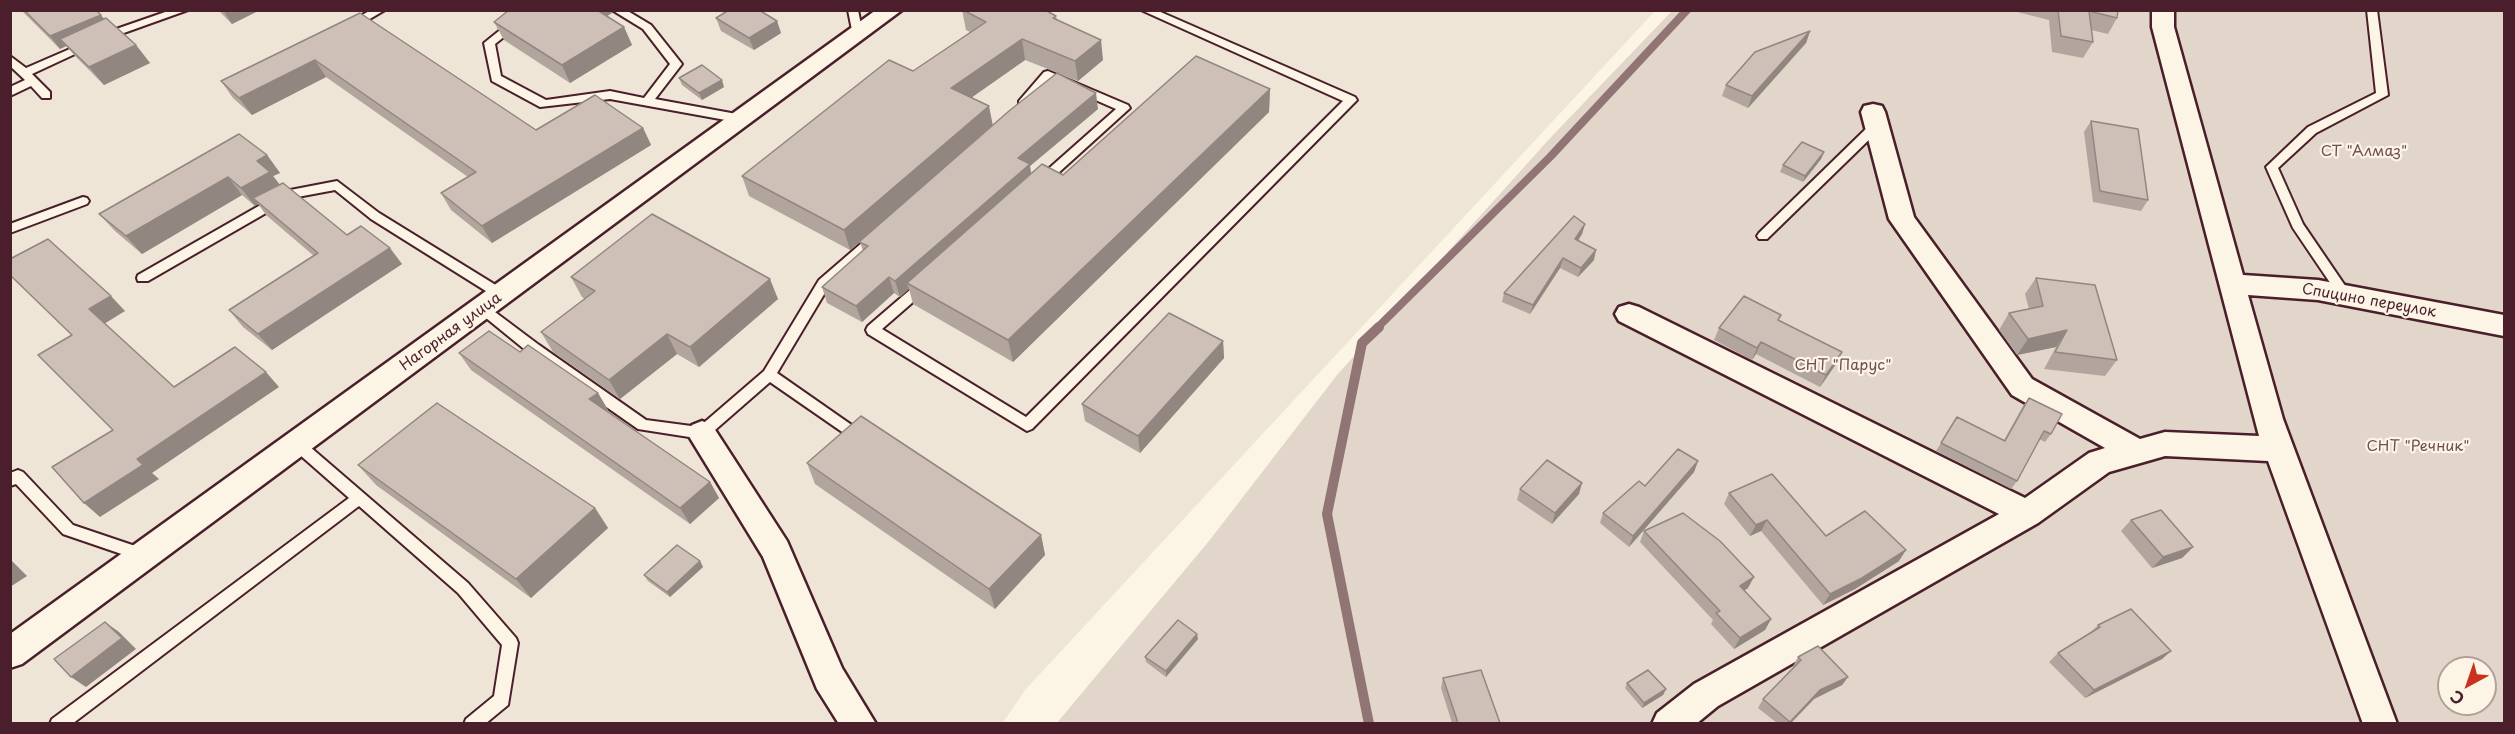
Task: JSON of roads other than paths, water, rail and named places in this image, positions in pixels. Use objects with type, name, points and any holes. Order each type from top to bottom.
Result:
[{"type":"street","name":"Нагорная улица","points":[[10,653],[742,119],[855,23],[891,10]]},
{"type":"street","points":[[2163,10],[2163,27],[2268,419],[2380,723]]},
{"type":"street","points":[[1874,119],[1902,219],[2022,387],[2137,452]]},
{"type":"street","name":"Спицино переулок","points":[[2232,284],[2318,290],[2505,325]]},
{"type":"street","points":[[1629,315],[2027,514]]},
{"type":"street","points":[[702,433],[776,551],[829,678],[859,723]]},
{"type":"street","points":[[1669,723],[1706,696],[2027,514],[2100,462],[2165,444],[2279,449]]},
{"type":"lane","points":[[10,92],[29,77],[108,35],[183,10]]},
{"type":"lane","points":[[338,33],[380,10]]},
{"type":"lane","points":[[533,10],[489,43],[496,78],[544,104],[610,95],[742,119]]},
{"type":"lane","points":[[617,10],[647,27],[676,64],[647,102]]},
{"type":"lane","points":[[936,275],[873,330],[1027,425],[1351,100],[1146,10]]},
{"type":"lane","points":[[2346,296],[2297,225],[2272,168],[2312,130],[2382,95],[2372,10]]},
{"type":"lane","points":[[10,59],[46,94]]},
{"type":"lane","points":[[1011,117],[1048,75],[1124,108],[1035,188]]},
{"type":"lane","points":[[1763,236],[1874,119]]},
{"type":"lane","points":[[143,278],[288,194],[337,185],[375,216],[492,302],[534,349],[643,424],[702,433],[769,375],[824,283],[887,228]]},
{"type":"lane","points":[[10,229],[83,201]]},
{"type":"lane","points":[[769,375],[848,430]]},
{"type":"lane","points":[[297,444],[464,588],[510,643],[502,700],[472,723]]},
{"type":"lane","points":[[10,480],[18,476],[68,530],[144,555]]},
{"type":"lane","points":[[58,723],[359,498]]},
{"type":"waterway","points":[[1377,328],[1550,157],[1687,10]]},
{"type":"waterway","points":[[1369,724],[1327,514],[1362,343],[1379,327]]},
{"type":"park label","name":"СТ \"Алмаз\"","points":[[2364,152]]},
{"type":"park label","name":"СНТ \"Парус\"","points":[[1843,366]]},
{"type":"park label","name":"СНТ \"Речник\"","points":[[2418,447]]}]
